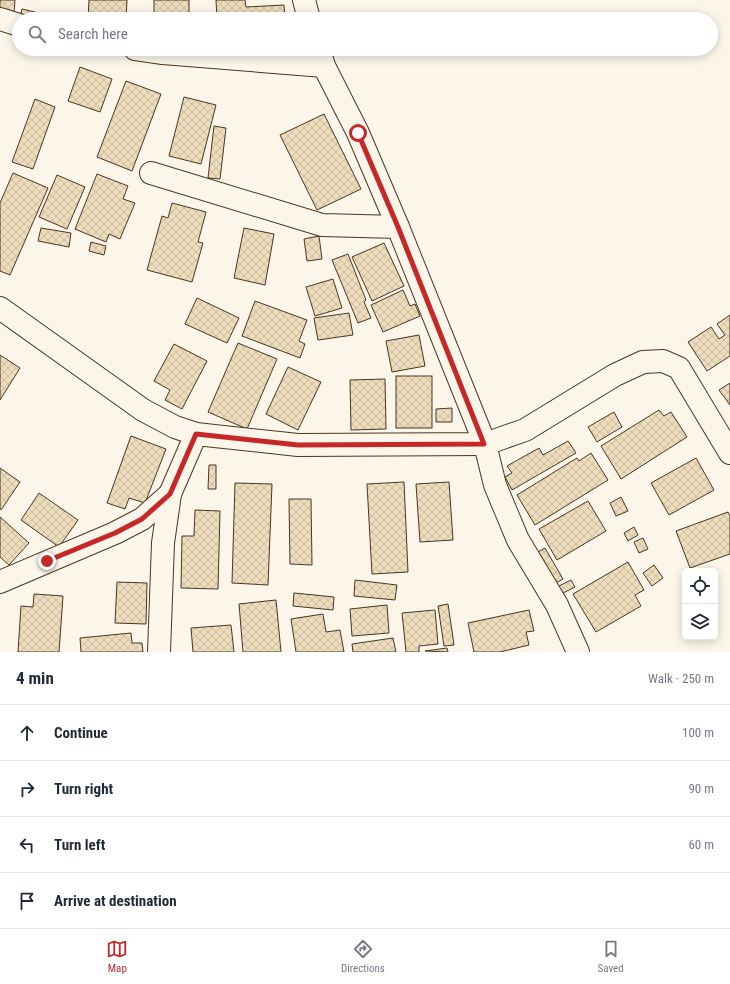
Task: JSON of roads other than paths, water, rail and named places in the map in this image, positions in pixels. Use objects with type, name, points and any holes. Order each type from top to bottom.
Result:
[{"type":"street","points":[[304,0],[307,12]]},
{"type":"street","points":[[0,19],[12,23]]},
{"type":"street","points":[[257,56],[321,58],[358,133],[398,227],[484,444],[495,484],[518,540],[557,606],[578,652]]},
{"type":"street","points":[[151,173],[322,226],[398,227]]},
{"type":"street","points":[[0,308],[143,410],[174,427],[196,434],[298,445],[484,444],[526,430],[616,375],[643,362],[663,361],[679,368],[730,453]]},
{"type":"street","points":[[160,652],[163,543],[170,494],[196,434]]},
{"type":"street","points":[[0,582],[115,533],[142,519],[170,494]]}]
